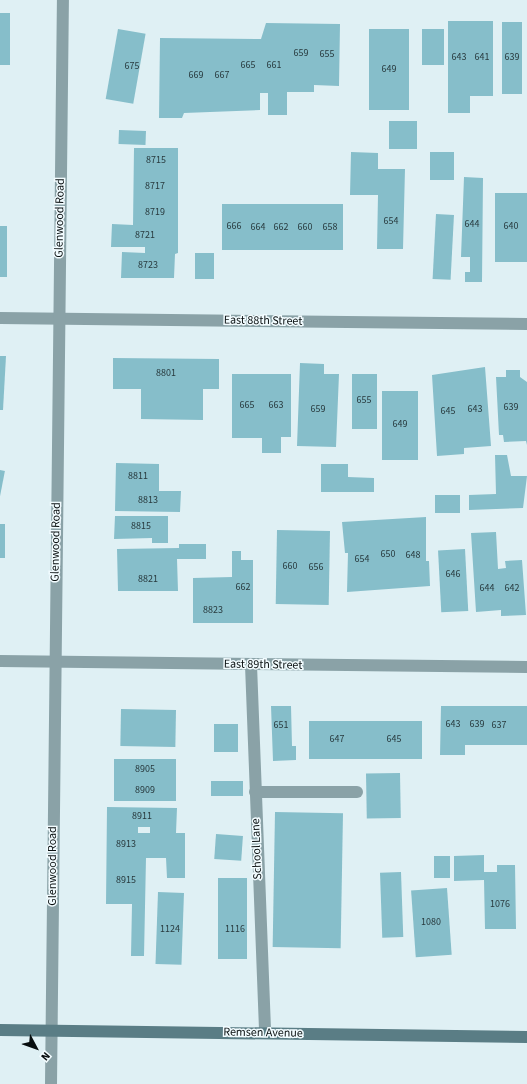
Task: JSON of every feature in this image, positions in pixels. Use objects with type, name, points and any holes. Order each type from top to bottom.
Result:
[{"type":"main road","name":"Remsen Avenue","points":[[0,1030],[527,1037]]},
{"type":"street","name":"Glenwood Road","points":[[51,1084],[63,0]]},
{"type":"street","name":"East 88th Street","points":[[0,318],[527,324]]},
{"type":"street","name":"East 89th Street","points":[[0,661],[527,667]]},
{"type":"street","name":"School Lane","points":[[251,665],[265,1033]]},
{"type":"street","points":[[255,792],[357,792]]},
{"type":"building","points":[[0,13],[10,13],[10,65],[0,65]]},
{"type":"building","points":[[448,21],[493,21],[493,96],[470,96],[470,113],[448,113]]},
{"type":"building","points":[[502,22],[522,22],[522,94],[502,94]]},
{"type":"building","points":[[266,23],[340,24],[339,86],[314,85],[314,92],[287,92],[287,115],[268,115],[268,93],[260,93],[260,110],[184,113],[182,118],[159,118],[160,38],[261,39]]},
{"type":"building","points":[[118,29],[146,34],[133,104],[106,99]]},
{"type":"building","points":[[369,29],[409,29],[409,110],[369,110]]},
{"type":"building","points":[[422,29],[444,29],[444,65],[422,65]]},
{"type":"building","points":[[389,121],[417,121],[417,149],[389,149]]},
{"type":"building","points":[[119,130],[146,131],[145,145],[119,144]]},
{"type":"building","points":[[134,148],[178,148],[178,253],[175,254],[174,278],[121,278],[122,252],[145,253],[145,247],[111,247],[112,224],[133,225]]},
{"type":"building","points":[[351,152],[378,153],[378,169],[405,169],[403,249],[377,249],[378,195],[350,195]]},
{"type":"building","points":[[430,152],[454,152],[454,180],[430,180]]},
{"type":"building","points":[[464,177],[483,178],[482,282],[465,282],[465,272],[470,272],[470,257],[461,257]]},
{"type":"building","points":[[495,193],[527,193],[527,262],[495,262]]},
{"type":"building","points":[[222,204],[343,204],[343,250],[222,250]]},
{"type":"building","points":[[436,214],[454,215],[451,280],[433,279]]},
{"type":"building","points":[[0,226],[7,226],[7,277],[0,277]]},
{"type":"building","points":[[195,253],[214,253],[214,279],[195,279]]},
{"type":"building","points":[[0,356],[6,356],[3,410],[0,410]]},
{"type":"building","points":[[113,358],[219,359],[219,389],[203,389],[203,420],[141,419],[141,389],[113,389]]},
{"type":"building","points":[[300,363],[324,364],[324,374],[339,374],[336,447],[297,446]]},
{"type":"building","points":[[485,367],[491,446],[464,448],[464,454],[437,456],[432,375]]},
{"type":"building","points":[[506,370],[520,370],[520,377],[527,382],[527,445],[526,441],[504,442],[503,435],[499,435],[496,377],[506,377]]},
{"type":"building","points":[[232,374],[291,374],[291,437],[281,437],[281,453],[262,453],[262,438],[232,438]]},
{"type":"building","points":[[352,374],[377,374],[377,429],[352,429]]},
{"type":"building","points":[[382,391],[418,391],[418,460],[382,460]]},
{"type":"building","points":[[495,455],[507,455],[511,476],[527,476],[523,508],[469,510],[469,495],[496,494]]},
{"type":"building","points":[[116,463],[159,464],[159,491],[181,491],[180,512],[115,511]]},
{"type":"building","points":[[321,464],[348,464],[348,477],[374,478],[374,492],[321,492]]},
{"type":"building","points":[[0,470],[5,471],[0,496]]},
{"type":"building","points":[[435,495],[460,495],[460,513],[435,513]]},
{"type":"building","points":[[115,516],[168,516],[168,543],[152,543],[152,538],[114,539]]},
{"type":"building","points":[[426,517],[426,561],[429,561],[430,586],[347,592],[348,553],[345,553],[342,522]]},
{"type":"building","points":[[0,524],[5,524],[5,558],[0,558]]},
{"type":"building","points":[[277,530],[330,531],[329,605],[276,604]]},
{"type":"building","points":[[496,532],[498,569],[506,568],[505,561],[522,560],[526,615],[501,616],[501,610],[476,612],[471,533]]},
{"type":"building","points":[[179,544],[206,544],[206,559],[177,559],[178,591],[118,591],[117,549],[179,548]]},
{"type":"building","points":[[465,549],[468,611],[441,612],[438,550]]},
{"type":"building","points":[[232,551],[241,551],[241,560],[253,560],[253,623],[193,623],[193,578],[232,577]]},
{"type":"building","points":[[271,706],[291,706],[292,746],[296,746],[296,760],[273,761]]},
{"type":"building","points":[[441,706],[527,706],[527,745],[465,745],[465,755],[440,755]]},
{"type":"building","points":[[121,709],[176,710],[175,747],[120,746]]},
{"type":"building","points":[[309,721],[422,721],[422,759],[309,759]]},
{"type":"building","points":[[214,724],[238,724],[238,752],[214,752]]},
{"type":"building","points":[[114,759],[176,759],[176,801],[114,801]]},
{"type":"building","points":[[400,773],[401,818],[367,819],[366,774]]},
{"type":"building","points":[[211,781],[243,781],[243,796],[211,796]]},
{"type":"building","points":[[107,807],[177,808],[176,833],[185,833],[185,878],[167,878],[166,858],[146,858],[144,956],[131,956],[132,904],[106,904]],"holes":[[[138,827],[150,827],[150,833],[138,833]]]},
{"type":"building","points":[[275,812],[343,813],[341,948],[273,947]]},
{"type":"building","points":[[216,834],[243,836],[241,861],[214,859]]},
{"type":"building","points":[[484,855],[484,872],[497,872],[497,865],[515,865],[516,929],[485,929],[484,880],[454,881],[454,856]]},
{"type":"building","points":[[434,856],[450,856],[450,878],[434,878]]},
{"type":"building","points":[[401,872],[403,937],[382,938],[380,873]]},
{"type":"building","points":[[218,878],[247,878],[247,959],[218,959]]},
{"type":"building","points":[[447,888],[452,955],[416,957],[411,891]]},
{"type":"building","points":[[158,892],[184,893],[181,965],[155,964]]}]
